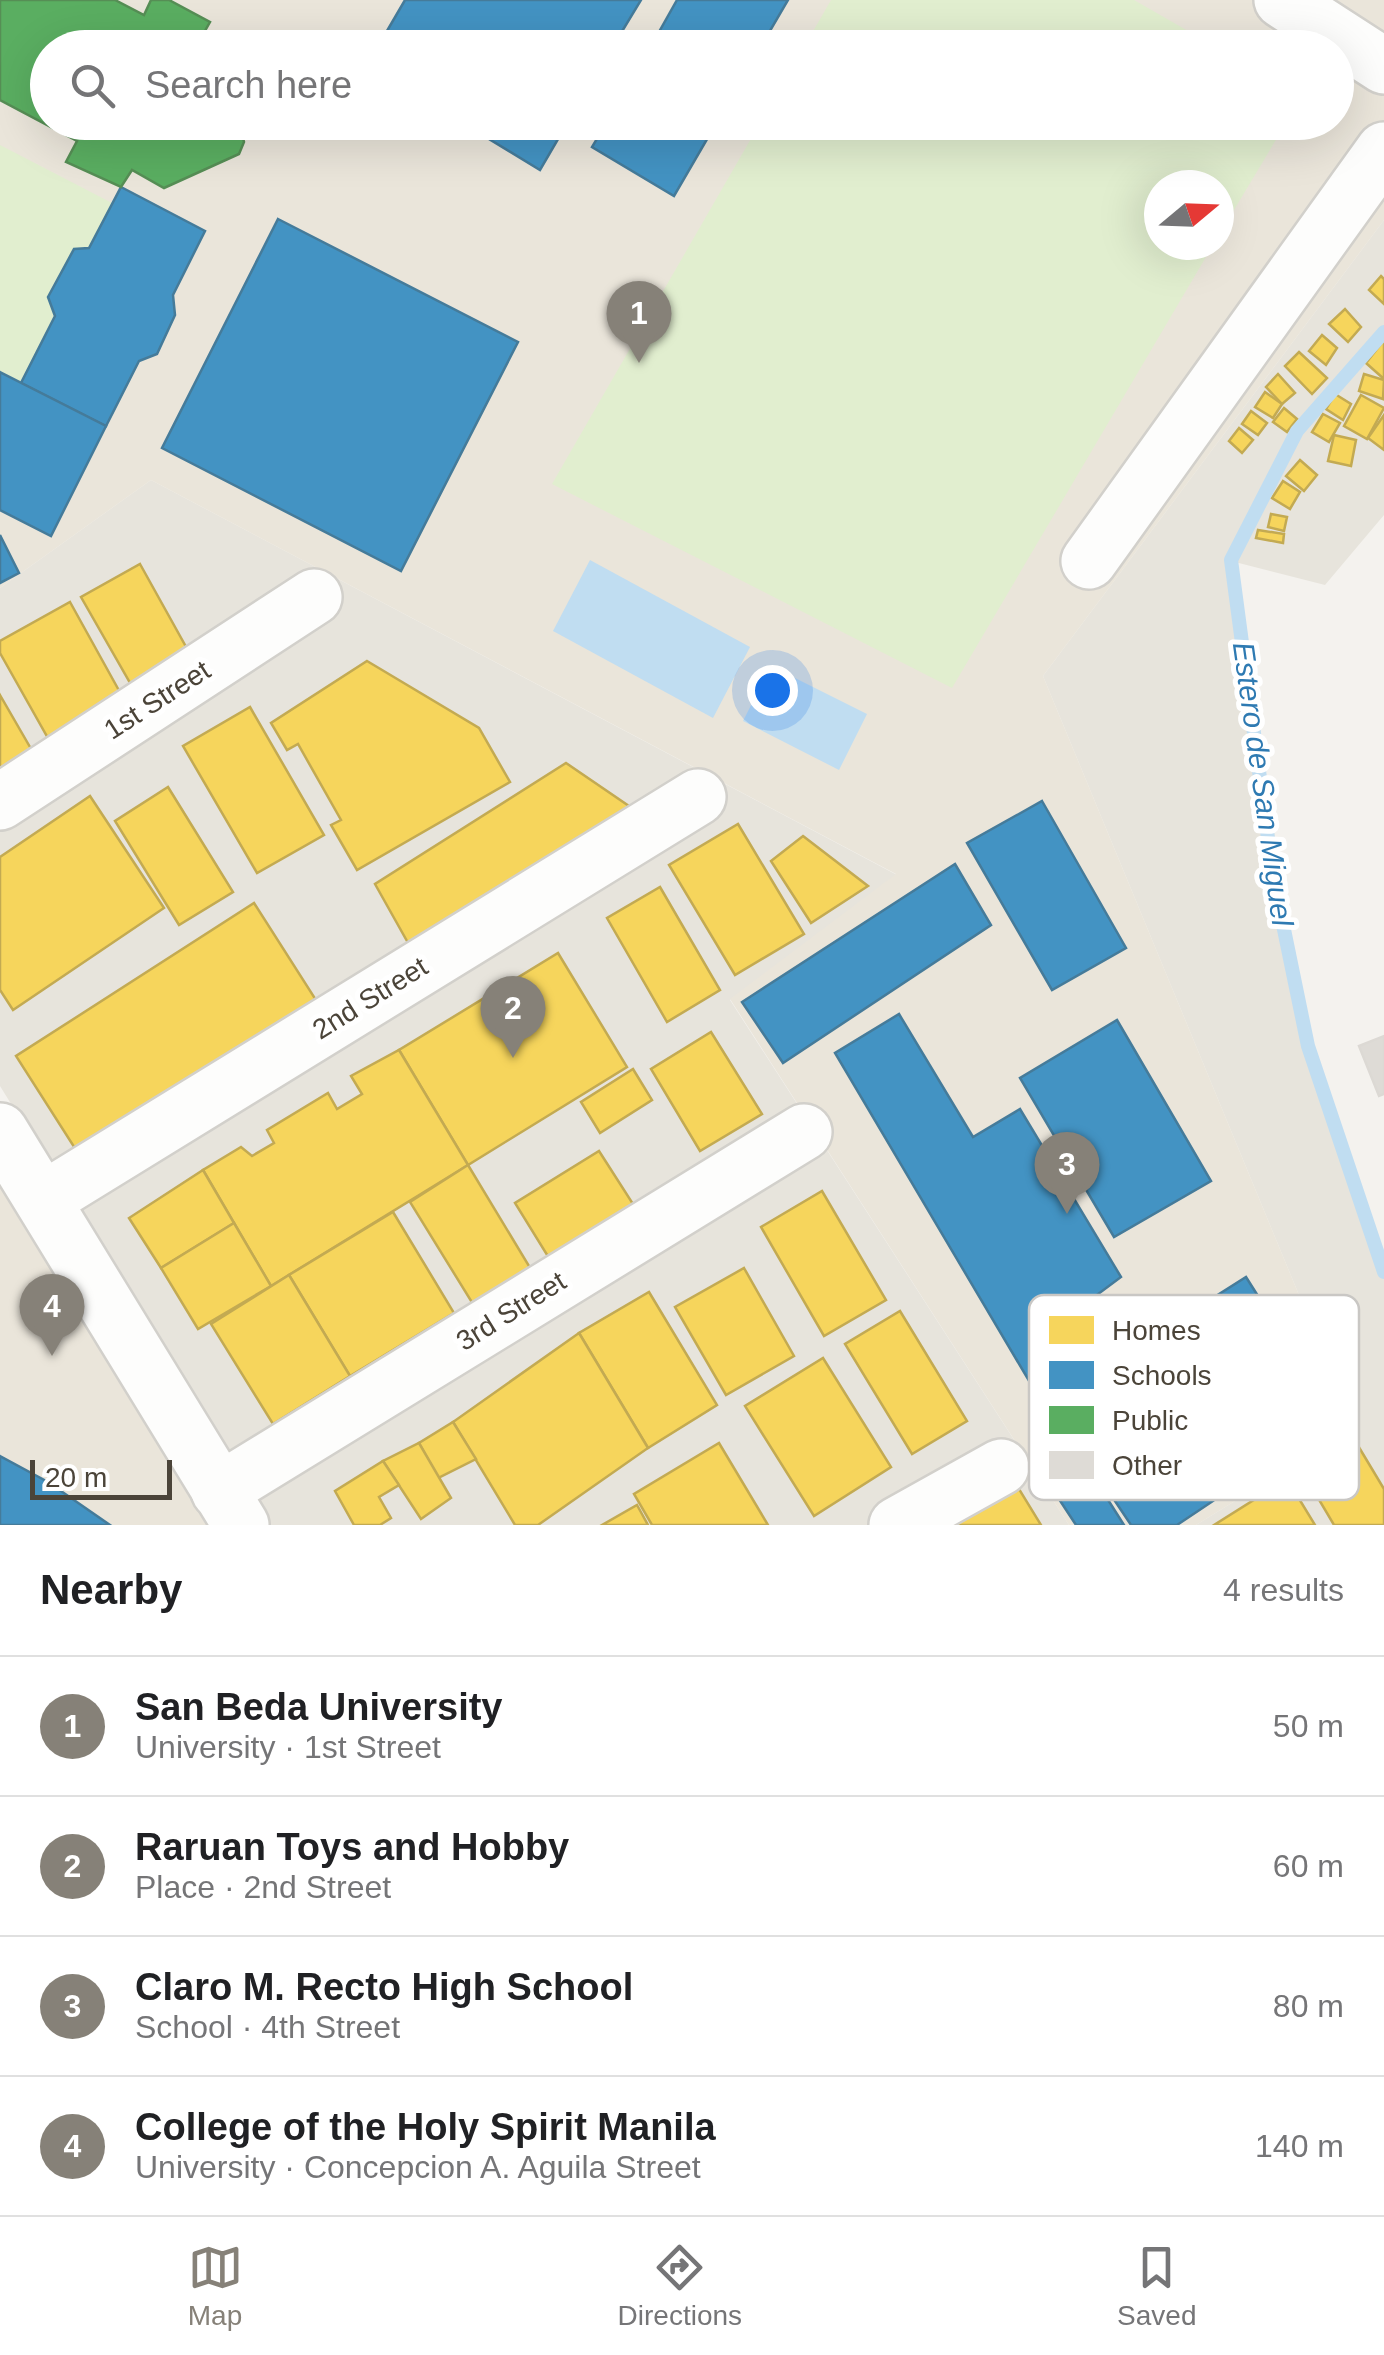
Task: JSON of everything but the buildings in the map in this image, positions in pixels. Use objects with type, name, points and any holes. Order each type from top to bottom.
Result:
[{"type":"street","points":[[1282,0],[1328,30]]},
{"type":"street","points":[[1354,47],[1384,66]]},
{"type":"street","points":[[1088,561],[1384,150]]},
{"type":"street","name":"1st Street","points":[[0,802],[314,597]]},
{"type":"street","name":"2nd Street","points":[[43,1200],[698,797]]},
{"type":"street","points":[[0,1131],[230,1508]]},
{"type":"street","name":"3rd Street","points":[[230,1508],[804,1132]]},
{"type":"street","points":[[897,1525],[1000,1468]]},
{"type":"shaded area","points":[[0,0],[1384,0],[1384,220],[1043,676],[1299,1295],[1029,1295],[1029,1463],[730,999],[896,874],[151,480],[0,588]]},
{"type":"shaded area","points":[[1384,220],[1384,515],[1325,585],[1231,561],[1308,1046],[1384,1272],[1384,1525],[1196,1525],[1237,1500],[1359,1500],[1359,1295],[1299,1295],[1043,676]]},
{"type":"shaded area","points":[[151,480],[897,875],[730,1000],[1029,1463],[1029,1500],[1053,1500],[1069,1525],[271,1525],[0,1086],[0,588]]},
{"type":"shaded area","points":[[0,1187],[209,1525],[0,1525]]},
{"type":"shaded area","points":[[1053,1500],[1237,1500],[1196,1525],[1069,1525]]},
{"type":"green space","points":[[831,0],[1134,0],[1186,30],[814,30]]},
{"type":"green space","points":[[750,140],[1276,140],[1234,210],[1234,170],[1144,170],[1144,260],[1204,260],[952,688],[552,484]]},
{"type":"green space","points":[[0,145],[112,203],[89,248],[74,250],[48,297],[55,316],[21,383],[0,372]]},
{"type":"water","points":[[590,560],[750,647],[713,718],[553,631]]},
{"type":"water","points":[[771,666],[867,714],[839,770],[743,721]]},
{"type":"waterway","name":"Estero de San Miguel","points":[[1384,332],[1297,431],[1231,560],[1273,876],[1308,1046],[1384,1272]]},
{"type":"place","name":"San Beda University","points":[[639,363]]},
{"type":"place","name":"Raruan Toys and Hobby","points":[[513,1058]]},
{"type":"place","name":"Claro M. Recto High School","points":[[1067,1214]]},
{"type":"place","name":"College of the Holy Spirit Manila","points":[[52,1356]]}]
